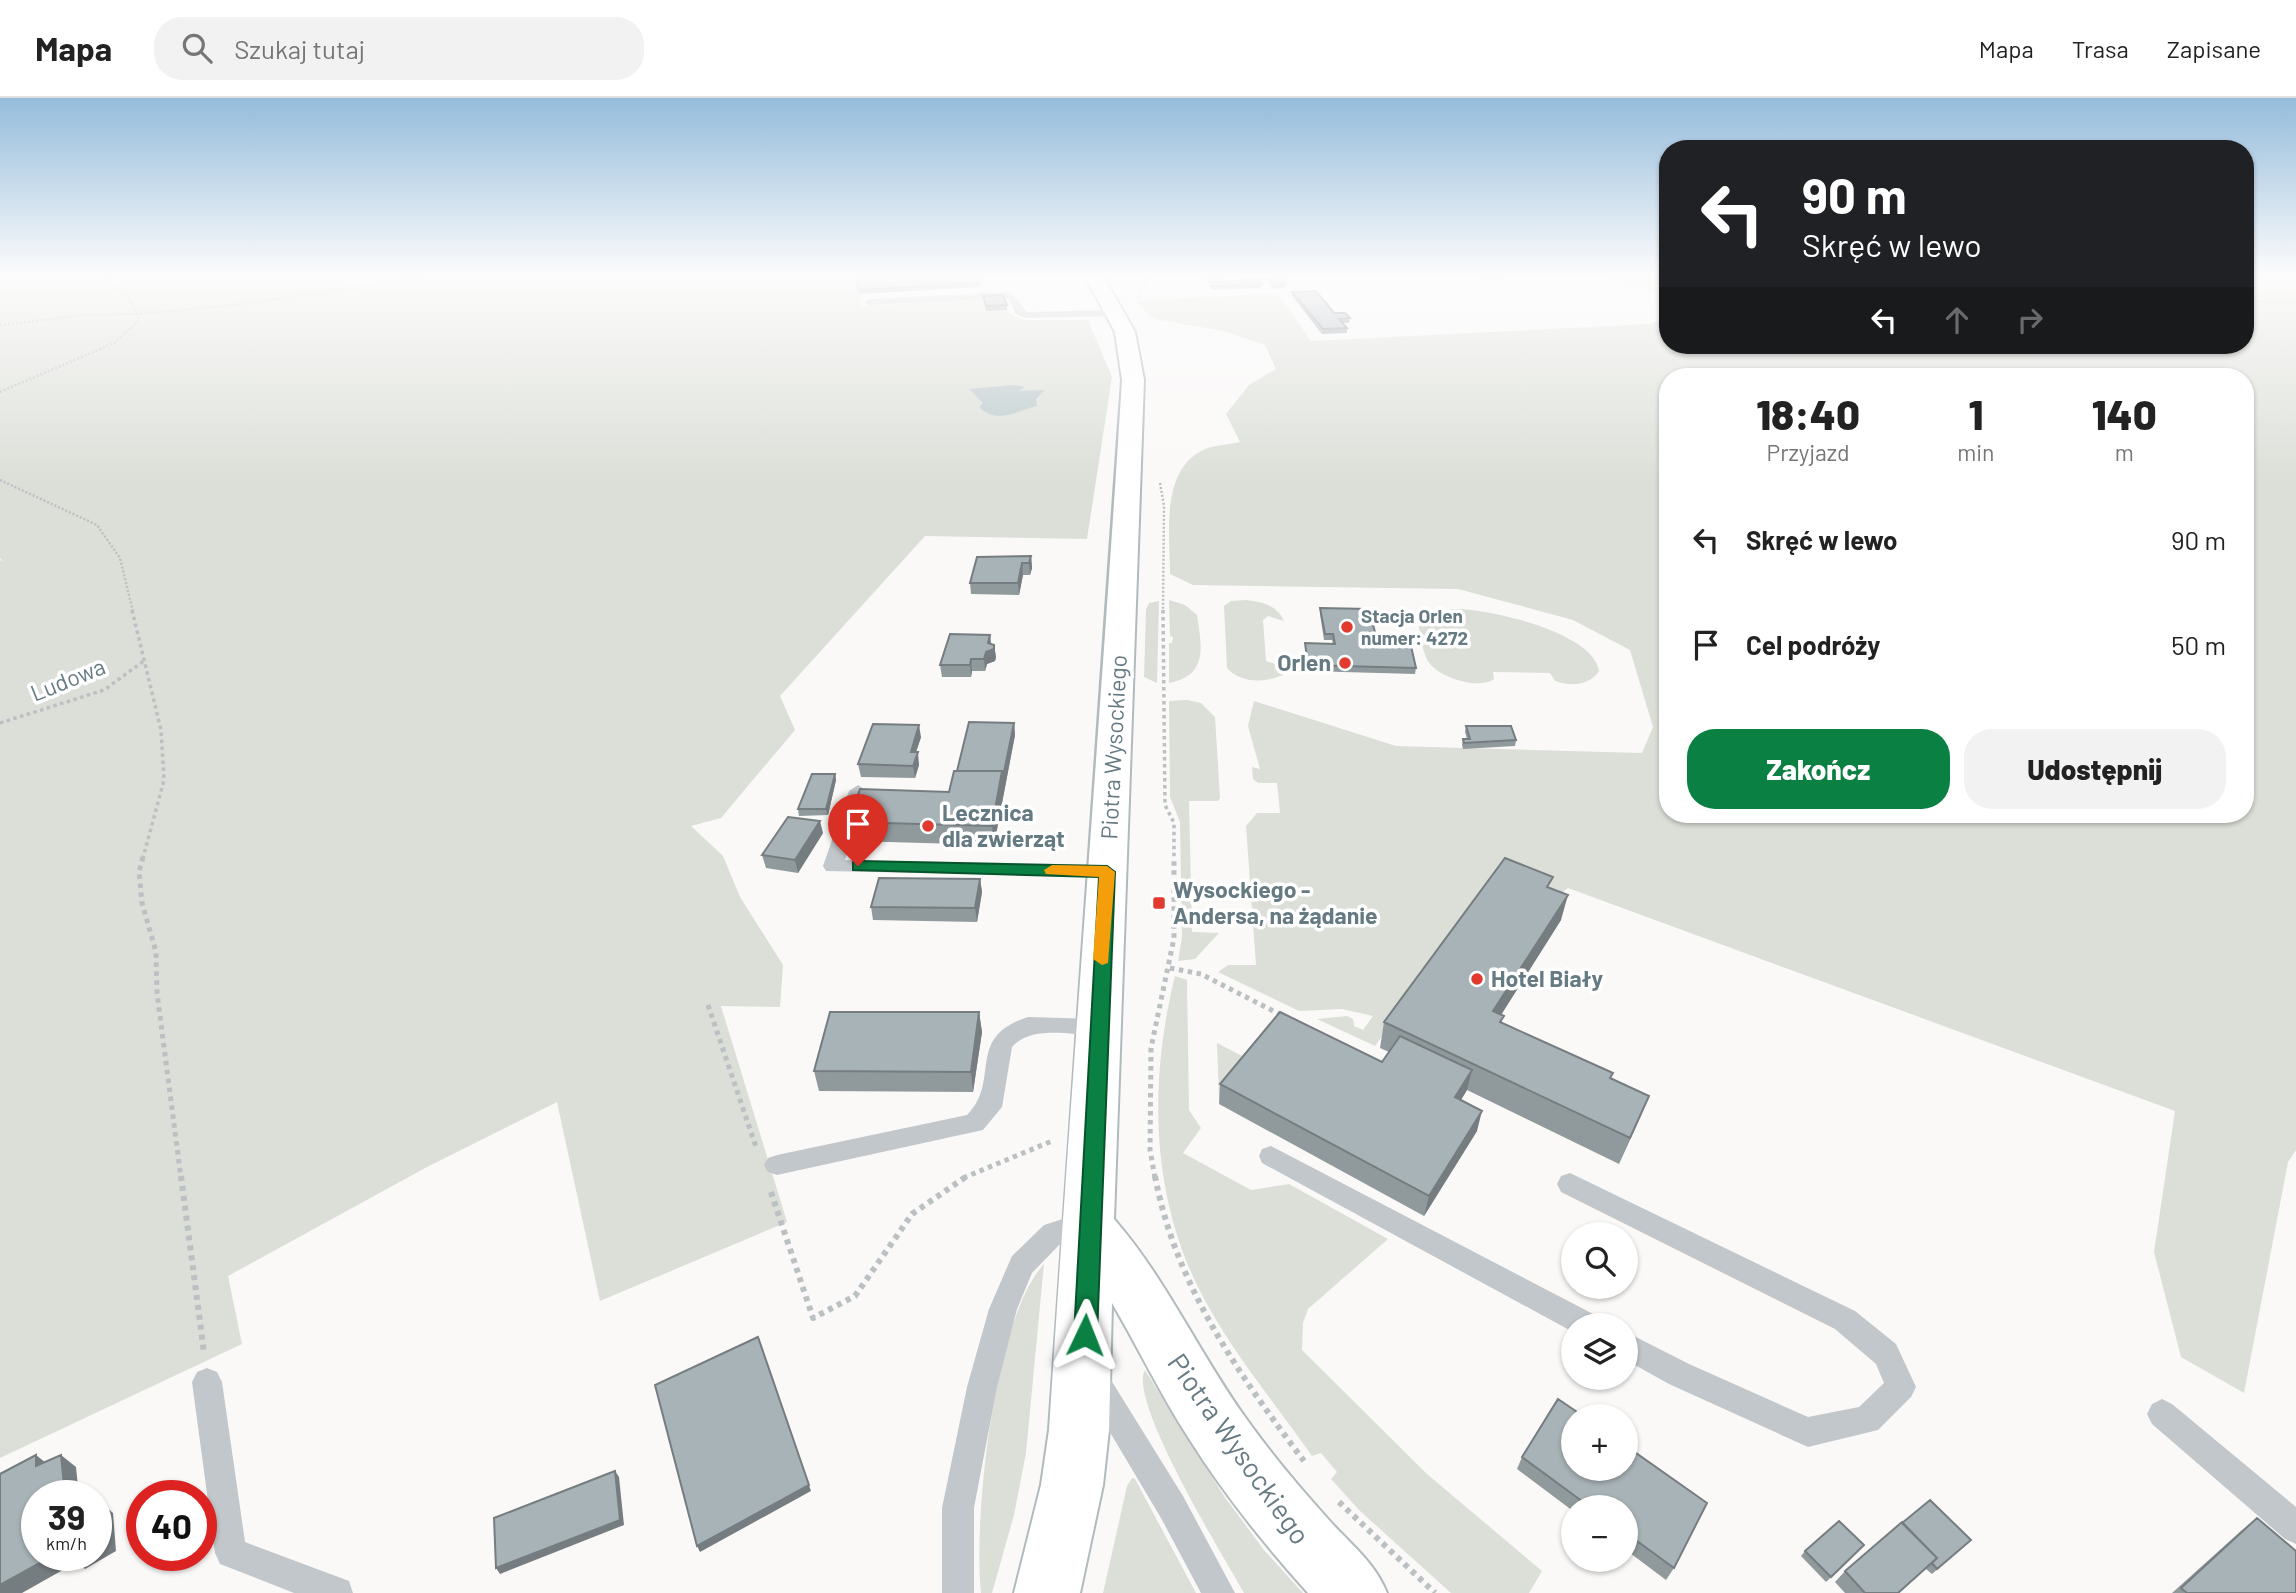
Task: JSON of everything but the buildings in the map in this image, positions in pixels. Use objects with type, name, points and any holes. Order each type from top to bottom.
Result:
[{"type":"street","name":"Piotra Wysockiego","points":[[1047,1593],[1072,1485],[1084,1363],[1097,1027],[1117,724],[1133,380],[1128,346]]},
{"type":"street","name":"Piotra Wysockiego","points":[[1089,1227],[1115,1256],[1192,1391],[1255,1479],[1311,1551],[1354,1593]]},
{"type":"lane","points":[[858,791],[833,866],[1107,872]]},
{"type":"lane","points":[[769,1171],[974,1123],[990,1107],[1001,1044],[1010,1034],[1028,1025],[1097,1027]]},
{"type":"lane","points":[[1271,1156],[1565,1313]]},
{"type":"lane","points":[[1570,1184],[1845,1320],[1886,1354],[1902,1387],[1867,1420],[1808,1432],[1679,1374],[1638,1352]]},
{"type":"lane","points":[[958,1593],[958,1508],[982,1387],[1003,1309],[1021,1265],[1053,1233],[1072,1227],[1089,1227]]},
{"type":"lane","points":[[1084,1363],[1172,1507],[1219,1593]]},
{"type":"lane","points":[[207,1382],[231,1553],[337,1593]]},
{"type":"lane","points":[[2162,1414],[2296,1528]]},
{"type":"path","points":[[0,392],[108,346]]},
{"type":"path","points":[[1158,474],[1164,506],[1164,805],[1174,823],[1174,938],[1170,968],[1151,1048],[1150,1150],[1161,1210],[1183,1271],[1209,1322],[1267,1412],[1308,1466]]},
{"type":"path","points":[[1,481],[97,525],[120,558],[145,660],[161,730],[164,780],[139,872],[142,903],[156,952],[157,993],[207,1382]]},
{"type":"path","name":"Ludowa","points":[[0,723],[104,690],[145,660]]},
{"type":"path","points":[[1170,968],[1201,974],[1286,1017]]},
{"type":"path","points":[[708,1005],[769,1171],[813,1318],[855,1296],[912,1214],[952,1184],[987,1166],[1094,1125]]},
{"type":"path","points":[[1334,1497],[1435,1593]]},
{"type":"shaded area","points":[[0,346],[1099,346],[1112,377],[1087,539],[925,536],[780,696],[795,730],[721,818],[691,826],[723,856],[740,897],[783,965],[780,1007],[721,1006],[787,1222],[600,1301],[557,1102],[427,1167],[228,1276],[242,1344],[0,1458],[0,560],[3,562],[0,558]]},
{"type":"shaded area","points":[[1265,346],[1659,346],[1659,354],[2254,354],[2254,346],[2296,346],[2296,1150],[2288,1162],[2244,1393],[2181,1357],[2154,1252],[2175,1111],[1568,888],[1551,901],[1490,878],[1456,924],[1461,927],[1375,1046],[1317,1019],[1347,1016],[1353,1019],[1354,1026],[1363,1030],[1373,1016],[1342,1009],[1299,1011],[1218,972],[1228,965],[1256,965],[1246,826],[1257,813],[1280,813],[1277,783],[1258,783],[1253,779],[1252,767],[1260,769],[1248,726],[1254,701],[1396,746],[1642,753],[1653,727],[1630,650],[1573,620],[1458,589],[1193,585],[1170,574],[1170,505],[1180,473],[1189,460],[1203,450],[1240,442],[1226,414],[1249,385],[1276,369]]},
{"type":"shaded area","points":[[1014,385],[1025,387],[1019,391],[1045,390],[1036,399],[1037,406],[1002,416],[987,413],[979,407],[983,403],[969,389]]},
{"type":"shaded area","points":[[1169,600],[1185,605],[1197,615],[1201,649],[1200,658],[1191,674],[1169,683],[1169,643],[1172,643],[1173,637],[1170,636]]},
{"type":"shaded area","points":[[1246,600],[1273,608],[1284,621],[1268,616],[1263,620],[1266,661],[1287,668],[1285,674],[1254,680],[1239,677],[1227,668],[1224,606],[1231,601]]},
{"type":"shaded area","points":[[1159,601],[1157,683],[1144,677],[1146,610],[1149,603]]},
{"type":"shaded area","points":[[1453,609],[1513,618],[1560,634],[1593,657],[1599,671],[1585,682],[1573,684],[1555,681],[1550,673],[1493,672],[1494,679],[1480,683],[1452,678],[1436,670],[1428,662],[1419,627],[1427,616]]},
{"type":"shaded area","points":[[1187,700],[1201,703],[1215,717],[1220,798],[1218,801],[1189,801],[1192,932],[1219,933],[1195,959],[1178,961],[1182,937],[1180,822],[1170,797],[1169,701]]},
{"type":"shaded area","points":[[1175,976],[1187,980],[1189,1110],[1201,1128],[1183,1153],[1251,1190],[1289,1184],[1388,1239],[1308,1309],[1303,1323],[1302,1350],[1427,1474],[1542,1571],[1529,1593],[1451,1593],[1360,1511],[1331,1479],[1337,1472],[1321,1453],[1312,1456],[1213,1314],[1184,1255],[1172,1216],[1159,1137],[1161,1056]]},
{"type":"shaded area","points":[[1217,1043],[1248,1059],[1255,1056],[1219,1099]]},
{"type":"shaded area","points":[[1044,1264],[1026,1453],[1014,1515],[992,1593],[981,1593],[980,1518],[984,1471],[1000,1372],[1012,1328],[1027,1290]]},
{"type":"shaded area","points":[[1145,1370],[1224,1496],[1264,1550],[1303,1593],[1244,1593],[1163,1445],[1143,1387]]},
{"type":"shaded area","points":[[1132,1478],[1135,1479],[1196,1593],[1103,1593],[1127,1486]]},
{"type":"slow traffic","points":[[1052,870],[1107,872],[1102,959]]},
{"type":"place","name":"Stacja Orlen numer: 4272","points":[[1347,627]]},
{"type":"place","name":"Orlen","points":[[1345,663]]},
{"type":"place","name":"Lecznica dla zwierząt","points":[[928,826]]},
{"type":"place","name":"Wysockiego - Andersa, na żądanie","points":[[1159,903]]},
{"type":"place","name":"Hotel Biały","points":[[1477,979]]},
{"type":"route","points":[[858,866],[1107,872],[1097,1027],[1085,1335]]}]
